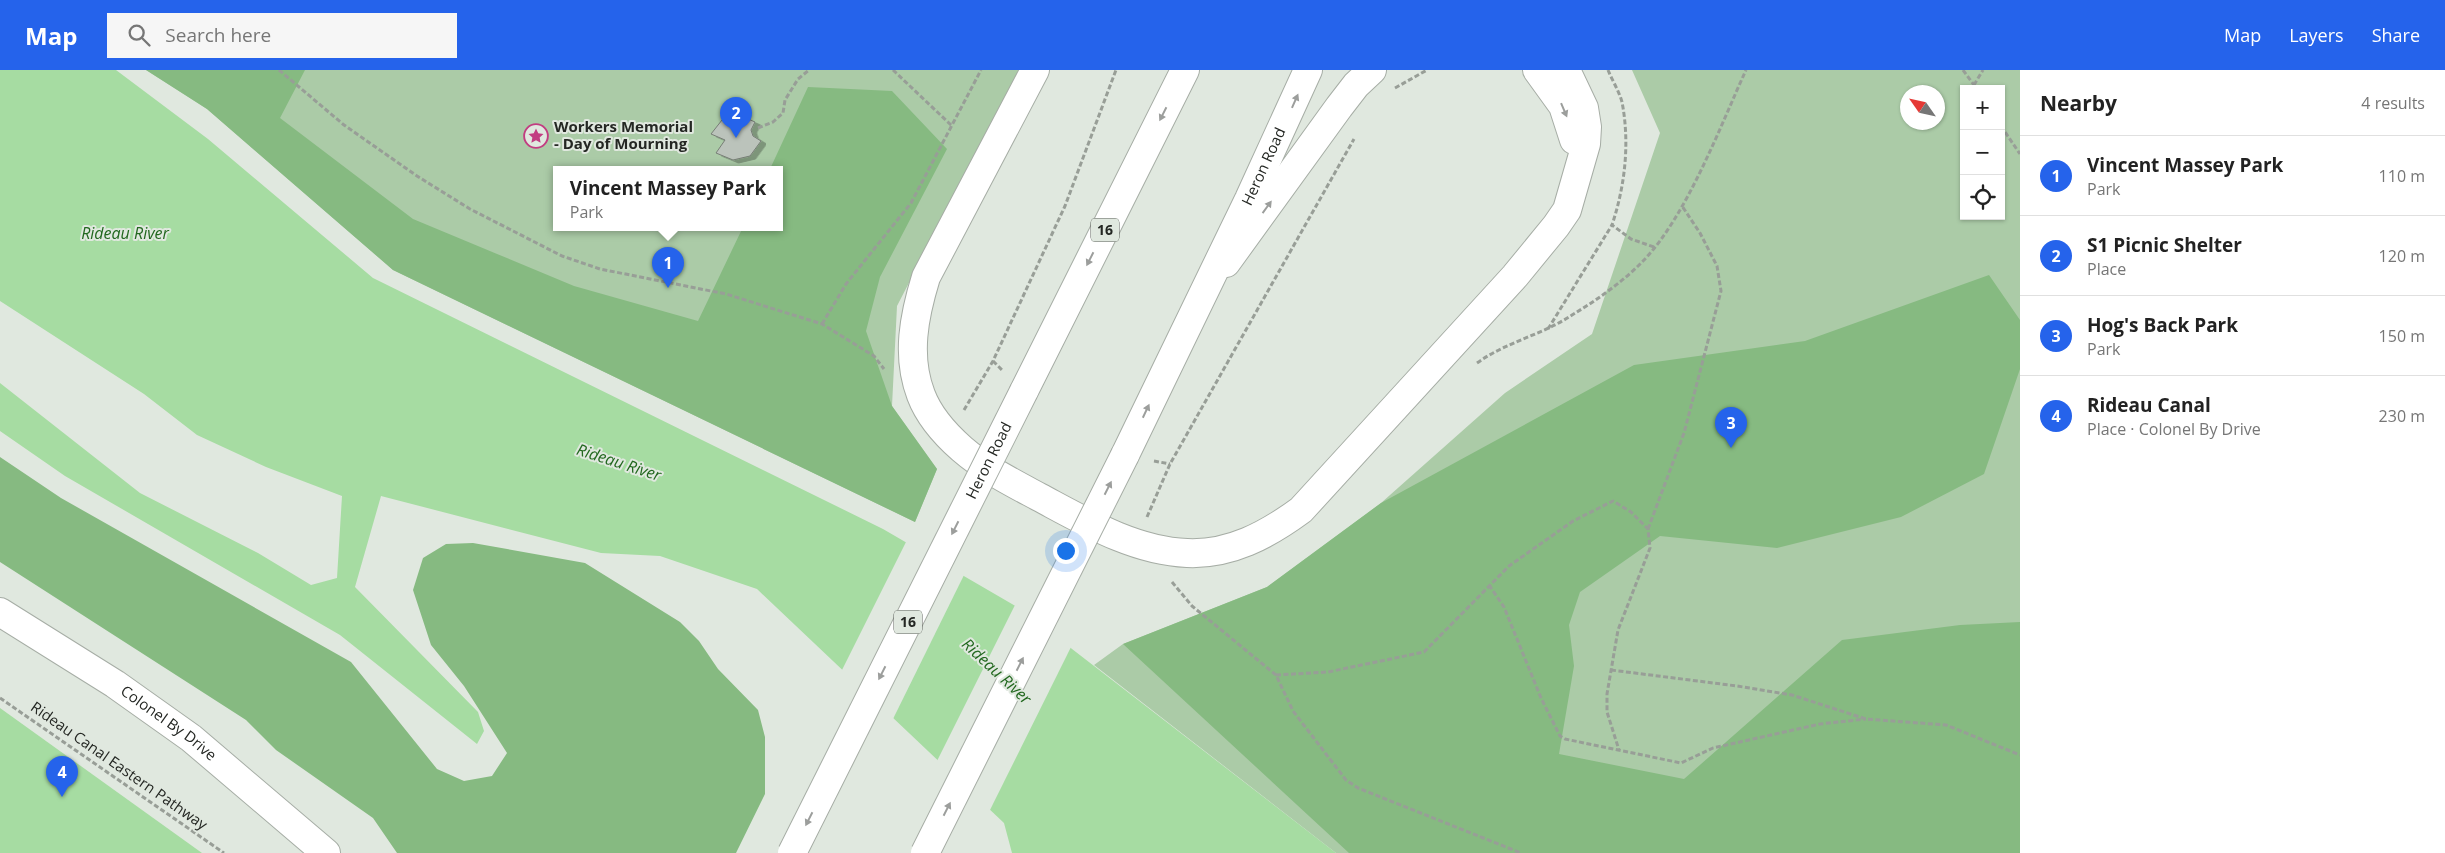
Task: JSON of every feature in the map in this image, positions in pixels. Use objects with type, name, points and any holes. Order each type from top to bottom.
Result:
[{"type":"main road","points":[[1035,70],[926,277],[918,303],[912,354],[915,378],[922,397],[933,417],[948,436],[977,461],[1010,482],[1091,523],[1136,543],[1187,553],[1219,550],[1256,539],[1301,510],[1539,248],[1566,210],[1574,190],[1578,166],[1586,144],[1587,127],[1584,108],[1566,70]]},
{"type":"main road","name":"Heron Road","points":[[792,853],[1185,70]]},
{"type":"main road","name":"Heron Road","points":[[925,853],[1125,455],[1253,190],[1308,70]]},
{"type":"main road","points":[[1197,303],[1339,108],[1372,70]]},
{"type":"main road","points":[[1537,70],[1563,106],[1576,146],[1578,166]]},
{"type":"main road","name":"Colonel By Drive","points":[[0,612],[115,684],[191,738],[326,853]]},
{"type":"path","points":[[758,128],[773,122],[783,113],[785,100],[798,80],[809,70]]},
{"type":"path","points":[[893,70],[951,125]]},
{"type":"path","points":[[822,324],[846,284],[911,203],[981,70]]},
{"type":"path","points":[[948,436],[993,361],[1065,206],[1116,70]]},
{"type":"path","points":[[1393,90],[1427,70]]},
{"type":"path","points":[[1548,329],[1612,225],[1621,198],[1625,175],[1625,137],[1622,101],[1608,70]]},
{"type":"path","points":[[1963,70],[1974,84],[1983,70]]},
{"type":"path","points":[[2004,130],[2020,154]]},
{"type":"path","points":[[1136,543],[1170,464],[1356,136]]},
{"type":"path","points":[[1619,750],[1607,712],[1611,670],[1618,630],[1650,548],[1648,529],[1684,433],[1721,291],[1717,266],[1700,233],[1682,206]]},
{"type":"path","points":[[1612,225],[1631,239],[1654,247]]},
{"type":"path","points":[[1276,675],[1328,672],[1424,652],[1509,566],[1573,521],[1613,501],[1631,512],[1648,529]]},
{"type":"path","points":[[1168,577],[1192,606],[1276,675],[1293,711],[1346,780],[1358,788],[1521,853]]},
{"type":"path","points":[[1489,585],[1504,607],[1541,698],[1560,736],[1681,763],[1712,748],[1820,724],[1866,719],[1946,725],[2020,754]]},
{"type":"path","points":[[1611,670],[1792,695],[1866,719]]},
{"type":"path","name":"Rideau Canal Eastern Pathway","points":[[0,698],[224,853]]},
{"type":"shaded area","points":[[146,70],[1019,70],[897,306],[892,406],[937,469],[915,522],[393,270],[207,109]]},
{"type":"shaded area","points":[[146,70],[305,70],[280,118],[413,219],[574,286],[698,321],[741,231],[783,231],[783,166],[771,166],[808,87],[892,91],[947,149],[880,277],[866,331],[892,406],[937,469],[915,522],[393,270],[207,109]]},
{"type":"shaded area","points":[[1632,70],[2020,70],[2020,853],[1336,853],[1094,665],[1123,644],[1267,587],[1381,503],[1505,393],[1592,334],[1660,133]]},
{"type":"shaded area","points":[[1989,275],[2020,320],[2020,369],[1984,474],[1901,517],[1777,548],[1660,536],[1580,592],[1569,625],[1574,666],[1559,754],[1684,779],[1842,640],[1960,625],[2020,622],[2020,853],[1349,853],[1123,644],[1267,587],[1381,503],[1634,365],[1805,341]]},
{"type":"shaded area","points":[[0,457],[61,498],[351,662],[437,769],[464,781],[492,776],[507,753],[464,686],[431,645],[413,590],[423,558],[446,544],[473,543],[585,563],[680,622],[699,641],[718,669],[758,710],[765,737],[765,794],[736,853],[397,853],[373,818],[276,750],[246,720],[0,562]]},
{"type":"water","name":"Rideau River","points":[[0,70],[116,70],[208,139],[373,278],[883,529],[1019,608],[1336,853],[1012,853],[1004,823],[757,589],[660,556],[601,553],[381,496],[355,587],[478,712],[484,731],[477,744],[340,635],[65,476],[0,431],[0,383],[140,493],[258,553],[311,585],[337,578],[342,496],[266,467],[197,435],[144,394],[0,301]]},
{"type":"water","points":[[0,708],[202,853],[0,853]]},
{"type":"pier","points":[[907,540],[965,573],[892,721],[841,672]]},
{"type":"pier","points":[[1016,603],[1072,645],[989,812],[936,763]]},
{"type":"building","points":[[739,115],[755,122],[751,130],[753,136],[761,141],[750,156],[733,160],[716,153],[725,140],[711,134],[722,120]]},
{"type":"place","name":"Workers Memorial - Day of Mourning","points":[[536,136]]},
{"type":"place","name":"S1 Picnic Shelter","points":[[736,138]]},
{"type":"place","name":"Vincent Massey Park","points":[[668,288]]},
{"type":"place","name":"Hog's Back Park","points":[[1731,448]]},
{"type":"place","name":"Rideau Canal","points":[[62,797]]}]
